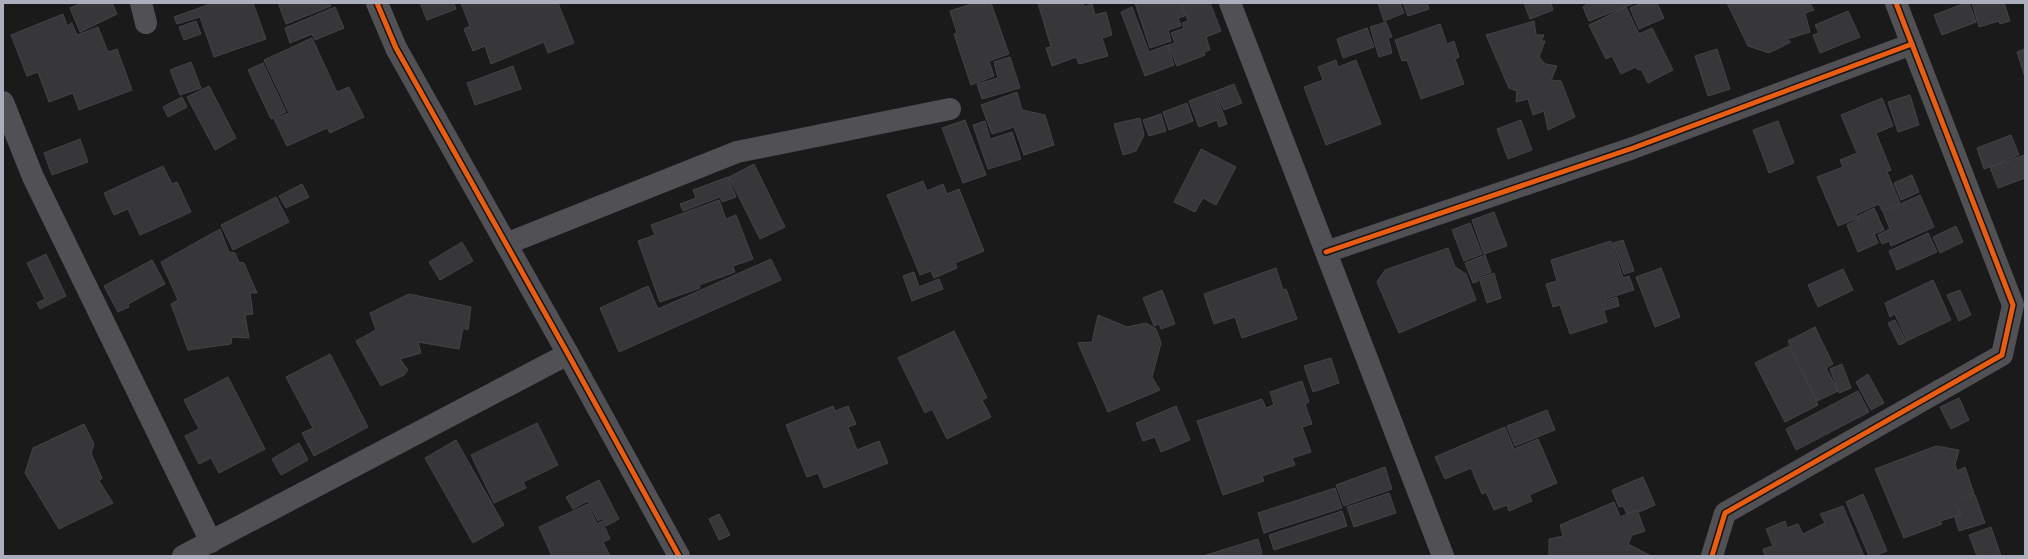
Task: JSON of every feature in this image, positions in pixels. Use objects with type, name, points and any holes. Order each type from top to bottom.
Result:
[{"type":"street","points":[[377,3],[396,48],[568,354],[679,556]]},
{"type":"street","points":[[1230,3],[1443,556]]},
{"type":"street","points":[[1712,556],[1724,513],[2002,355],[2013,306],[1896,3]]},
{"type":"street","points":[[1326,252],[1634,148],[1912,44]]},
{"type":"street","points":[[3,102],[33,177],[211,542]]},
{"type":"street","points":[[506,244],[737,152],[950,109]]},
{"type":"street","points":[[183,556],[568,354]]},
{"type":"building","points":[[82,3],[112,3],[117,14],[80,32],[70,8]]},
{"type":"building","points":[[213,3],[253,3],[266,39],[214,57],[200,17],[177,24],[174,17]]},
{"type":"building","points":[[278,3],[329,3],[331,6],[286,24]]},
{"type":"building","points":[[420,3],[454,3],[456,9],[427,20]]},
{"type":"building","points":[[461,3],[558,3],[574,43],[548,53],[544,42],[491,64],[485,46],[473,51],[464,29],[470,26]]},
{"type":"building","points":[[974,3],[991,3],[1009,54],[989,61],[994,76],[971,85],[954,34],[957,33],[950,11]]},
{"type":"building","points":[[1038,3],[1083,3],[1084,7],[1092,4],[1095,15],[1106,12],[1112,35],[1102,38],[1108,56],[1079,64],[1076,57],[1052,66],[1046,48],[1051,47]]},
{"type":"building","points":[[1135,3],[1181,3],[1185,16],[1178,18],[1181,26],[1168,30],[1171,41],[1150,48]]},
{"type":"building","points":[[1210,3],[1221,31],[1206,37],[1210,50],[1204,52],[1205,55],[1177,66],[1168,45],[1175,43],[1171,33],[1184,28],[1182,23],[1188,21],[1182,4]]},
{"type":"building","points":[[1378,3],[1400,3],[1404,13],[1384,21]]},
{"type":"building","points":[[1403,3],[1427,3],[1429,9],[1408,16]]},
{"type":"building","points":[[1524,3],[1551,3],[1553,10],[1530,19]]},
{"type":"building","points":[[1589,3],[1635,3],[1589,21],[1583,7]]},
{"type":"building","points":[[1642,3],[1657,3],[1664,18],[1639,29],[1630,8]]},
{"type":"building","points":[[1727,3],[1810,3],[1814,10],[1805,13],[1810,32],[1787,39],[1791,42],[1769,53],[1748,46]]},
{"type":"building","points":[[1965,3],[1969,3],[1976,22],[1942,35],[1934,15]]},
{"type":"building","points":[[1972,3],[2004,3],[2010,21],[2000,24],[1999,21],[1979,27]]},
{"type":"building","points":[[335,7],[344,28],[315,40],[312,34],[290,43],[285,28]]},
{"type":"building","points":[[1132,7],[1149,52],[1167,45],[1174,65],[1145,76],[1121,12]]},
{"type":"building","points":[[1626,7],[1639,34],[1652,28],[1673,70],[1648,83],[1641,69],[1638,70],[1636,67],[1621,74],[1612,56],[1606,59],[1589,25]]},
{"type":"building","points":[[1848,11],[1860,37],[1820,53],[1813,35],[1819,33],[1815,25]]},
{"type":"building","points":[[63,14],[67,26],[72,23],[77,35],[98,27],[108,52],[117,49],[132,90],[79,110],[73,93],[49,102],[38,72],[27,76],[11,35]]},
{"type":"building","points":[[196,21],[201,34],[184,40],[179,27]]},
{"type":"building","points":[[1534,21],[1536,35],[1544,35],[1541,41],[1545,41],[1539,57],[1545,64],[1557,66],[1551,80],[1561,81],[1575,117],[1548,130],[1544,111],[1533,115],[1528,99],[1516,102],[1517,91],[1509,88],[1486,35]]},
{"type":"building","points":[[1386,22],[1392,37],[1388,38],[1392,53],[1379,57],[1370,27]]},
{"type":"building","points":[[1440,24],[1447,44],[1454,41],[1459,57],[1455,59],[1464,84],[1421,99],[1407,60],[1402,61],[1395,40]]},
{"type":"building","points":[[1367,28],[1374,47],[1343,58],[1337,39]]},
{"type":"building","points":[[312,38],[337,92],[349,87],[364,117],[330,133],[327,128],[287,146],[274,119],[289,113],[264,60]]},
{"type":"building","points":[[1717,49],[1730,89],[1708,96],[1695,56]]},
{"type":"building","points":[[2025,49],[2025,77],[2017,52]]},
{"type":"building","points":[[1010,57],[1020,88],[982,99],[977,84],[998,78],[994,62]]},
{"type":"building","points":[[1336,60],[1338,67],[1356,60],[1381,124],[1326,145],[1304,87],[1323,80],[1318,67]]},
{"type":"building","points":[[191,62],[201,88],[180,95],[170,70]]},
{"type":"building","points":[[263,63],[286,112],[271,119],[248,70]]},
{"type":"building","points":[[513,66],[521,89],[475,105],[467,83]]},
{"type":"building","points":[[1234,84],[1242,103],[1224,110],[1216,91]]},
{"type":"building","points":[[209,86],[236,138],[215,150],[187,97]]},
{"type":"building","points":[[1215,91],[1227,124],[1219,127],[1217,120],[1199,127],[1189,101]]},
{"type":"building","points":[[1017,92],[1022,110],[1045,115],[1054,145],[1024,155],[1014,127],[992,134],[981,105]]},
{"type":"building","points":[[1910,95],[1919,125],[1898,132],[1888,102]]},
{"type":"building","points":[[182,97],[187,107],[168,117],[163,107]]},
{"type":"building","points":[[1882,98],[1893,126],[1876,133],[1891,170],[1887,172],[1900,203],[1882,211],[1879,204],[1856,214],[1858,218],[1838,226],[1817,177],[1843,167],[1840,160],[1857,153],[1841,115]]},
{"type":"building","points":[[1187,103],[1193,121],[1169,130],[1163,112]]},
{"type":"building","points":[[1161,114],[1166,131],[1149,136],[1143,120]]},
{"type":"building","points":[[1140,118],[1144,135],[1136,151],[1123,155],[1114,124]]},
{"type":"building","points":[[965,120],[986,175],[963,183],[942,128]]},
{"type":"building","points":[[1521,120],[1532,150],[1508,159],[1497,129]]},
{"type":"building","points":[[985,121],[990,139],[1012,132],[1021,159],[988,169],[973,125]]},
{"type":"building","points":[[1778,121],[1794,163],[1769,173],[1753,130]]},
{"type":"building","points":[[2011,135],[2019,155],[1984,169],[1977,148]]},
{"type":"building","points":[[80,139],[88,162],[52,175],[44,153]]},
{"type":"building","points":[[1201,149],[1236,167],[1216,205],[1203,198],[1195,212],[1174,202]]},
{"type":"building","points":[[2025,155],[2025,178],[1998,188],[1990,167]]},
{"type":"building","points":[[754,164],[785,227],[760,239],[729,177]]},
{"type":"building","points":[[163,166],[172,184],[177,182],[191,212],[140,235],[128,209],[114,215],[104,193]]},
{"type":"building","points":[[1912,175],[1919,192],[1901,200],[1894,183]]},
{"type":"building","points":[[728,177],[736,197],[722,202],[720,197],[683,211],[680,204],[696,198],[693,190]]},
{"type":"building","points":[[923,181],[927,191],[943,184],[947,194],[959,189],[984,251],[955,263],[957,268],[934,278],[931,271],[920,275],[887,195]]},
{"type":"building","points":[[302,184],[309,197],[286,208],[279,196]]},
{"type":"building","points":[[1920,195],[1934,227],[1891,246],[1889,241],[1882,244],[1878,235],[1890,229],[1883,212]]},
{"type":"building","points":[[276,197],[289,222],[233,250],[221,225]]},
{"type":"building","points":[[719,200],[726,219],[736,215],[753,259],[733,266],[735,272],[699,285],[700,288],[660,302],[638,241],[655,235],[651,225]]},
{"type":"building","points":[[1874,208],[1884,230],[1874,234],[1878,243],[1858,252],[1847,225],[1859,219],[1858,216]]},
{"type":"building","points":[[1494,212],[1507,246],[1484,254],[1472,220]]},
{"type":"building","points":[[1470,223],[1482,254],[1464,261],[1452,230]]},
{"type":"building","points":[[1956,226],[1963,242],[1940,253],[1933,237]]},
{"type":"building","points":[[220,229],[229,252],[235,253],[239,262],[244,263],[257,293],[250,293],[253,314],[245,315],[249,338],[232,337],[231,344],[188,350],[171,304],[178,300],[161,262]]},
{"type":"building","points":[[1928,233],[1937,252],[1897,270],[1889,251]]},
{"type":"building","points":[[1623,240],[1634,271],[1624,274],[1613,243]]},
{"type":"building","points":[[1611,241],[1623,278],[1629,276],[1634,290],[1601,300],[1607,322],[1570,334],[1560,305],[1553,307],[1546,284],[1557,281],[1551,260]]},
{"type":"building","points":[[462,242],[473,261],[440,280],[429,262]]},
{"type":"building","points":[[1448,248],[1455,267],[1466,274],[1476,300],[1399,333],[1377,282],[1385,270]]},
{"type":"building","points":[[46,254],[66,296],[40,309],[37,303],[45,299],[27,263]]},
{"type":"building","points":[[1485,255],[1491,272],[1477,277],[1478,281],[1473,283],[1465,263]]},
{"type":"building","points":[[771,259],[781,280],[619,352],[600,308],[648,286],[658,309]]},
{"type":"building","points":[[152,260],[165,284],[128,304],[129,307],[118,312],[104,286]]},
{"type":"building","points":[[1276,268],[1283,290],[1286,289],[1297,319],[1242,338],[1235,317],[1214,324],[1204,294]]},
{"type":"building","points":[[1661,268],[1680,317],[1655,327],[1636,277]]},
{"type":"building","points":[[1843,269],[1853,290],[1818,307],[1808,285]]},
{"type":"building","points":[[914,272],[919,287],[939,279],[943,289],[912,301],[903,276]]},
{"type":"building","points":[[1494,273],[1501,298],[1487,303],[1479,278]]},
{"type":"building","points":[[1933,280],[1951,320],[1907,341],[1895,314],[1890,317],[1885,303]]},
{"type":"building","points":[[1162,290],[1175,324],[1161,329],[1159,324],[1154,326],[1143,298]]},
{"type":"building","points":[[1960,290],[1971,315],[1959,321],[1947,295]]},
{"type":"building","points":[[409,294],[471,307],[468,330],[463,328],[459,349],[418,342],[421,353],[400,359],[408,370],[404,375],[381,386],[356,341],[376,330],[370,313]]},
{"type":"building","points":[[1617,297],[1619,306],[1605,310],[1603,301]]},
{"type":"building","points":[[1098,315],[1127,327],[1146,323],[1156,329],[1161,343],[1152,377],[1160,390],[1108,412],[1078,343],[1092,342]]},
{"type":"building","points":[[1895,320],[1906,342],[1899,345],[1888,323]]},
{"type":"building","points":[[1815,327],[1833,364],[1826,368],[1838,391],[1817,401],[1788,341]]},
{"type":"building","points":[[954,331],[987,398],[982,400],[991,417],[947,439],[932,409],[925,413],[898,358]]},
{"type":"building","points":[[1789,346],[1818,405],[1785,422],[1755,363]]},
{"type":"building","points":[[330,354],[368,427],[314,456],[302,433],[313,428],[286,377]]},
{"type":"building","points":[[1331,358],[1339,383],[1313,392],[1304,366]]},
{"type":"building","points":[[1842,364],[1851,388],[1839,393],[1830,369]]},
{"type":"building","points":[[1868,374],[1884,403],[1871,410],[1856,382]]},
{"type":"building","points":[[228,377],[265,449],[219,473],[211,458],[199,464],[185,436],[199,429],[184,400]]},
{"type":"building","points":[[1302,381],[1309,402],[1305,404],[1312,424],[1302,427],[1311,452],[1292,458],[1295,465],[1262,476],[1264,481],[1223,495],[1197,421],[1262,399],[1266,408],[1274,405],[1270,392]]},
{"type":"building","points":[[1858,391],[1869,412],[1796,450],[1786,429]]},
{"type":"building","points":[[1959,398],[1969,420],[1951,429],[1940,407]]},
{"type":"building","points":[[833,406],[835,411],[848,406],[856,424],[848,427],[857,450],[879,441],[888,463],[824,488],[818,473],[807,477],[786,425]]},
{"type":"building","points":[[1176,406],[1190,440],[1161,452],[1155,437],[1143,441],[1136,423]]},
{"type":"building","points":[[1547,410],[1555,430],[1515,446],[1507,426]]},
{"type":"building","points":[[537,423],[558,465],[523,482],[526,488],[494,503],[471,455]]},
{"type":"building","points":[[84,424],[94,444],[91,453],[102,478],[99,481],[113,503],[59,529],[25,473],[33,448]]},
{"type":"building","points":[[1505,427],[1514,449],[1538,439],[1557,483],[1529,495],[1532,501],[1509,511],[1507,505],[1494,510],[1486,492],[1482,494],[1471,468],[1445,479],[1435,457]]},
{"type":"building","points":[[456,440],[504,525],[473,543],[425,458]]},
{"type":"building","points":[[299,443],[308,460],[281,475],[272,459]]},
{"type":"building","points":[[1936,446],[1959,450],[1955,465],[1957,471],[1965,467],[1974,494],[1954,500],[1960,515],[1940,521],[1942,524],[1904,538],[1875,469]]},
{"type":"building","points":[[1385,467],[1392,489],[1344,506],[1336,485]]},
{"type":"building","points":[[1643,477],[1655,505],[1639,512],[1638,509],[1627,514],[1623,506],[1619,507],[1612,490]]},
{"type":"building","points":[[599,480],[619,519],[606,526],[602,518],[598,521],[588,501],[573,509],[566,497]]},
{"type":"building","points":[[1335,488],[1342,508],[1264,533],[1258,513]]},
{"type":"building","points":[[1389,493],[1396,513],[1354,527],[1347,507]]},
{"type":"building","points":[[1863,494],[1887,551],[1875,556],[1869,556],[1846,502]]},
{"type":"building","points":[[1975,495],[1985,523],[1959,531],[1955,518],[1961,515],[1956,501]]},
{"type":"building","points":[[1614,502],[1620,517],[1637,510],[1645,531],[1632,535],[1628,544],[1651,556],[1549,556],[1549,539],[1563,536],[1560,525]]},
{"type":"building","points":[[588,504],[597,524],[602,521],[610,539],[603,542],[610,556],[552,556],[539,527]]},
{"type":"building","points":[[1843,506],[1864,556],[1765,556],[1763,549],[1773,546],[1766,529],[1785,521],[1787,528],[1798,524],[1803,534],[1825,523],[1820,514]]},
{"type":"building","points":[[1342,511],[1347,526],[1274,550],[1269,535]]},
{"type":"building","points":[[719,514],[730,535],[719,540],[709,519]]},
{"type":"building","points":[[1991,527],[2001,556],[1977,556],[1969,535]]},
{"type":"building","points":[[1258,539],[1262,553],[1261,556],[1203,556]]},
{"type":"cycle path","points":[[377,3],[396,48],[568,354],[679,556]]},
{"type":"cycle path","points":[[1712,556],[1725,513],[2002,355],[2013,305],[1896,3]]},
{"type":"cycle path","points":[[1326,252],[1633,148],[1912,44]]}]
